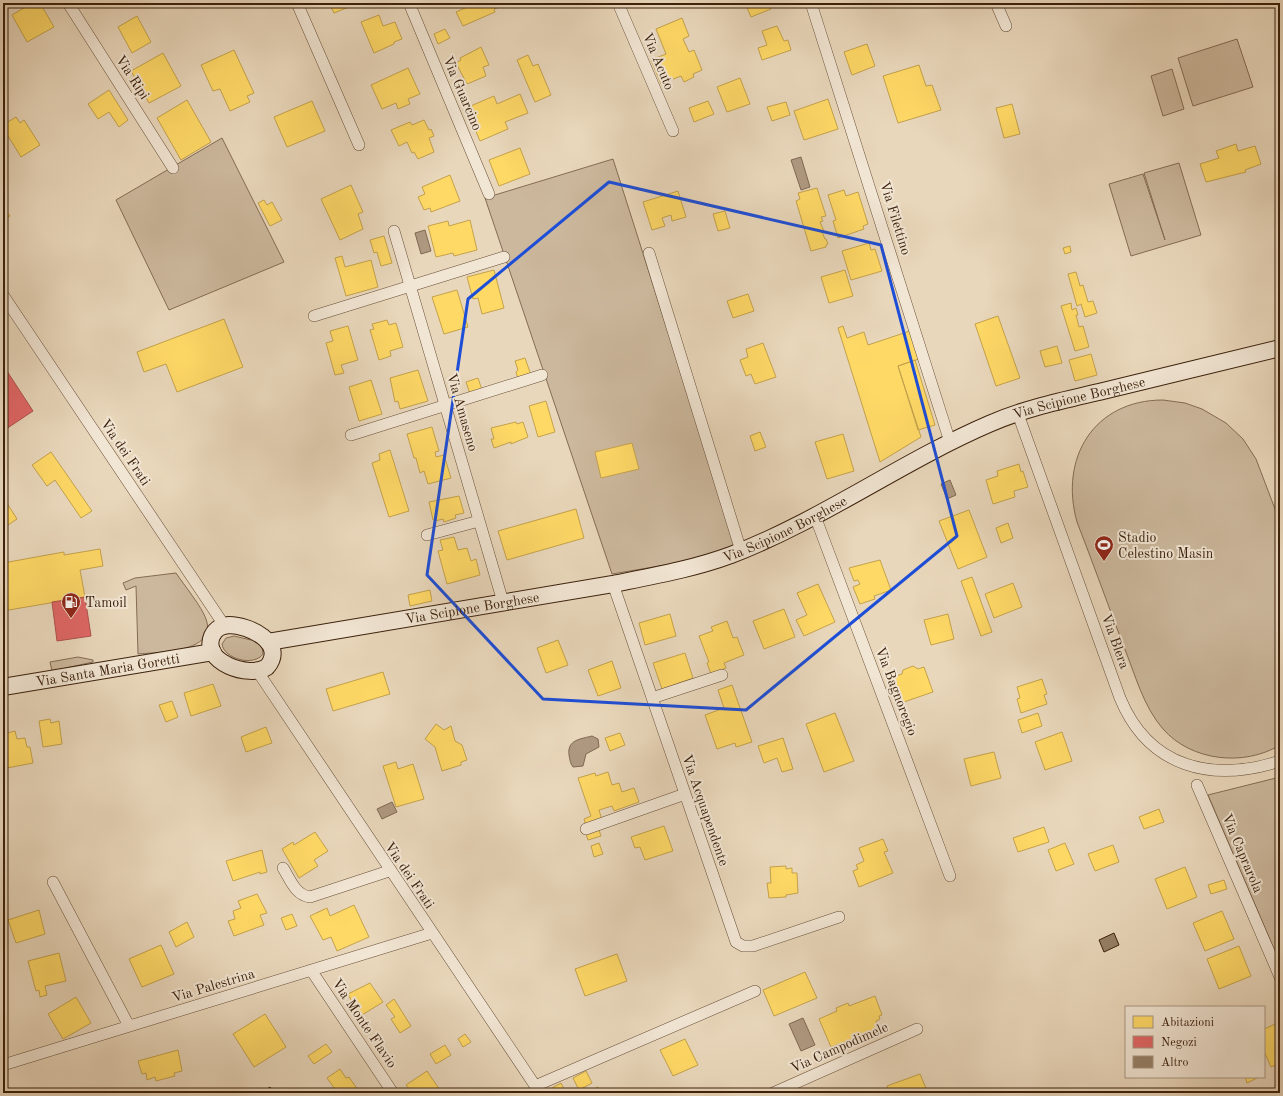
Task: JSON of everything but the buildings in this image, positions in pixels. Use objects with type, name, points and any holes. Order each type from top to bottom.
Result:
[{"type":"main road","name":"Via Scipione Borghese","points":[[268,642],[613,584],[688,568],[741,551],[815,516],[950,442],[990,423],[1018,414],[1280,348]]},
{"type":"main road","points":[[224,625],[236,625],[249,628],[261,634],[268,642],[272,651],[271,661],[267,668],[258,672],[232,667],[220,661],[213,652],[210,642],[212,635],[218,627],[224,625]]},
{"type":"main road","name":"Via Santa Maria Goretti","points":[[3,687],[213,652]]},
{"type":"street","name":"Via Ripi","points":[[68,3],[173,168]]},
{"type":"street","points":[[297,3],[359,145]]},
{"type":"street","name":"Via Guarcino","points":[[408,3],[489,194]]},
{"type":"street","name":"Via Acuto","points":[[618,3],[673,131]]},
{"type":"street","name":"Via Filettino","points":[[811,3],[950,442]]},
{"type":"street","points":[[996,3],[1006,26]]},
{"type":"street","name":"Via Amaseno","points":[[394,231],[503,602]]},
{"type":"street","points":[[648,253],[741,551]]},
{"type":"street","points":[[314,316],[504,257]]},
{"type":"street","name":"Via dei Frati","points":[[3,295],[224,625]]},
{"type":"street","points":[[351,435],[542,375]]},
{"type":"street","name":"Via Blera","points":[[1018,414],[1120,698],[1139,732],[1157,750],[1177,762],[1195,768],[1225,771],[1256,767],[1280,761]]},
{"type":"street","name":"Via Bagnoregio","points":[[815,516],[950,876]]},
{"type":"street","points":[[427,535],[479,521]]},
{"type":"street","name":"Via Acquapendente","points":[[613,584],[736,942],[743,946],[753,946],[840,917]]},
{"type":"street","name":"Via dei Frati","points":[[258,672],[537,1089]]},
{"type":"street","points":[[652,698],[722,675]]},
{"type":"street","name":"Via Caprarola","points":[[1198,785],[1280,977]]},
{"type":"street","points":[[586,829],[685,794]]},
{"type":"street","points":[[283,868],[298,891],[303,896],[310,898],[390,871]]},
{"type":"street","points":[[53,882],[129,1026]]},
{"type":"street","name":"Via Palestrina","points":[[3,1065],[432,933]]},
{"type":"street","name":"Via Monte Flavio","points":[[311,970],[394,1093]]},
{"type":"street","points":[[537,1089],[755,991]]},
{"type":"street","name":"Via Campodimele","points":[[773,1093],[917,1029]]},
{"type":"highlighted area","points":[[609,182],[881,245],[957,536],[746,710],[543,699],[427,575],[468,299]]},
{"type":"shaded area","points":[[1237,39],[1253,87],[1193,106],[1178,58]]},
{"type":"shaded area","points":[[1172,69],[1184,109],[1163,116],[1151,76]]},
{"type":"shaded area","points":[[222,138],[284,262],[169,310],[116,200]]},
{"type":"shaded area","points":[[801,157],[810,187],[801,190],[791,160]]},
{"type":"shaded area","points":[[613,159],[736,546],[689,561],[612,574],[485,198]]},
{"type":"shaded area","points":[[1179,163],[1201,235],[1131,256],[1109,184],[1143,174],[1165,240],[1144,173]]},
{"type":"shaded area","points":[[425,230],[431,251],[421,254],[415,233]]},
{"type":"shaded area","points":[[1163,400],[1185,403],[1202,409],[1226,423],[1243,439],[1256,459],[1280,522],[1280,745],[1266,752],[1235,758],[1203,754],[1188,748],[1175,740],[1163,729],[1150,710],[1140,690],[1077,522],[1073,498],[1073,476],[1078,455],[1087,437],[1101,422],[1118,410],[1139,403]]},
{"type":"shaded area","points":[[950,480],[956,495],[947,499],[941,484]]},
{"type":"shaded area","points":[[176,573],[204,614],[207,630],[203,639],[195,644],[171,651],[138,654],[136,586],[126,590],[123,583],[135,578]]},
{"type":"shaded area","points":[[234,636],[255,641],[262,647],[263,654],[259,658],[247,661],[240,660],[228,654],[222,644],[226,638]]},
{"type":"shaded area","points":[[78,657],[93,660],[93,662],[52,671],[50,662]]},
{"type":"shaded area","points":[[592,736],[598,739],[599,747],[586,754],[583,766],[573,767],[569,755],[570,746],[575,741]]},
{"type":"shaded area","points":[[1280,777],[1280,963],[1208,795]]},
{"type":"shaded area","points":[[392,802],[397,812],[382,819],[377,809]]},
{"type":"shaded area","points":[[803,1018],[815,1045],[801,1051],[789,1024]]},
{"type":"place","name":"Stadio Celestino Masin","points":[[1104,562]]},
{"type":"place","name":"Tamoil","points":[[71,619]]}]
